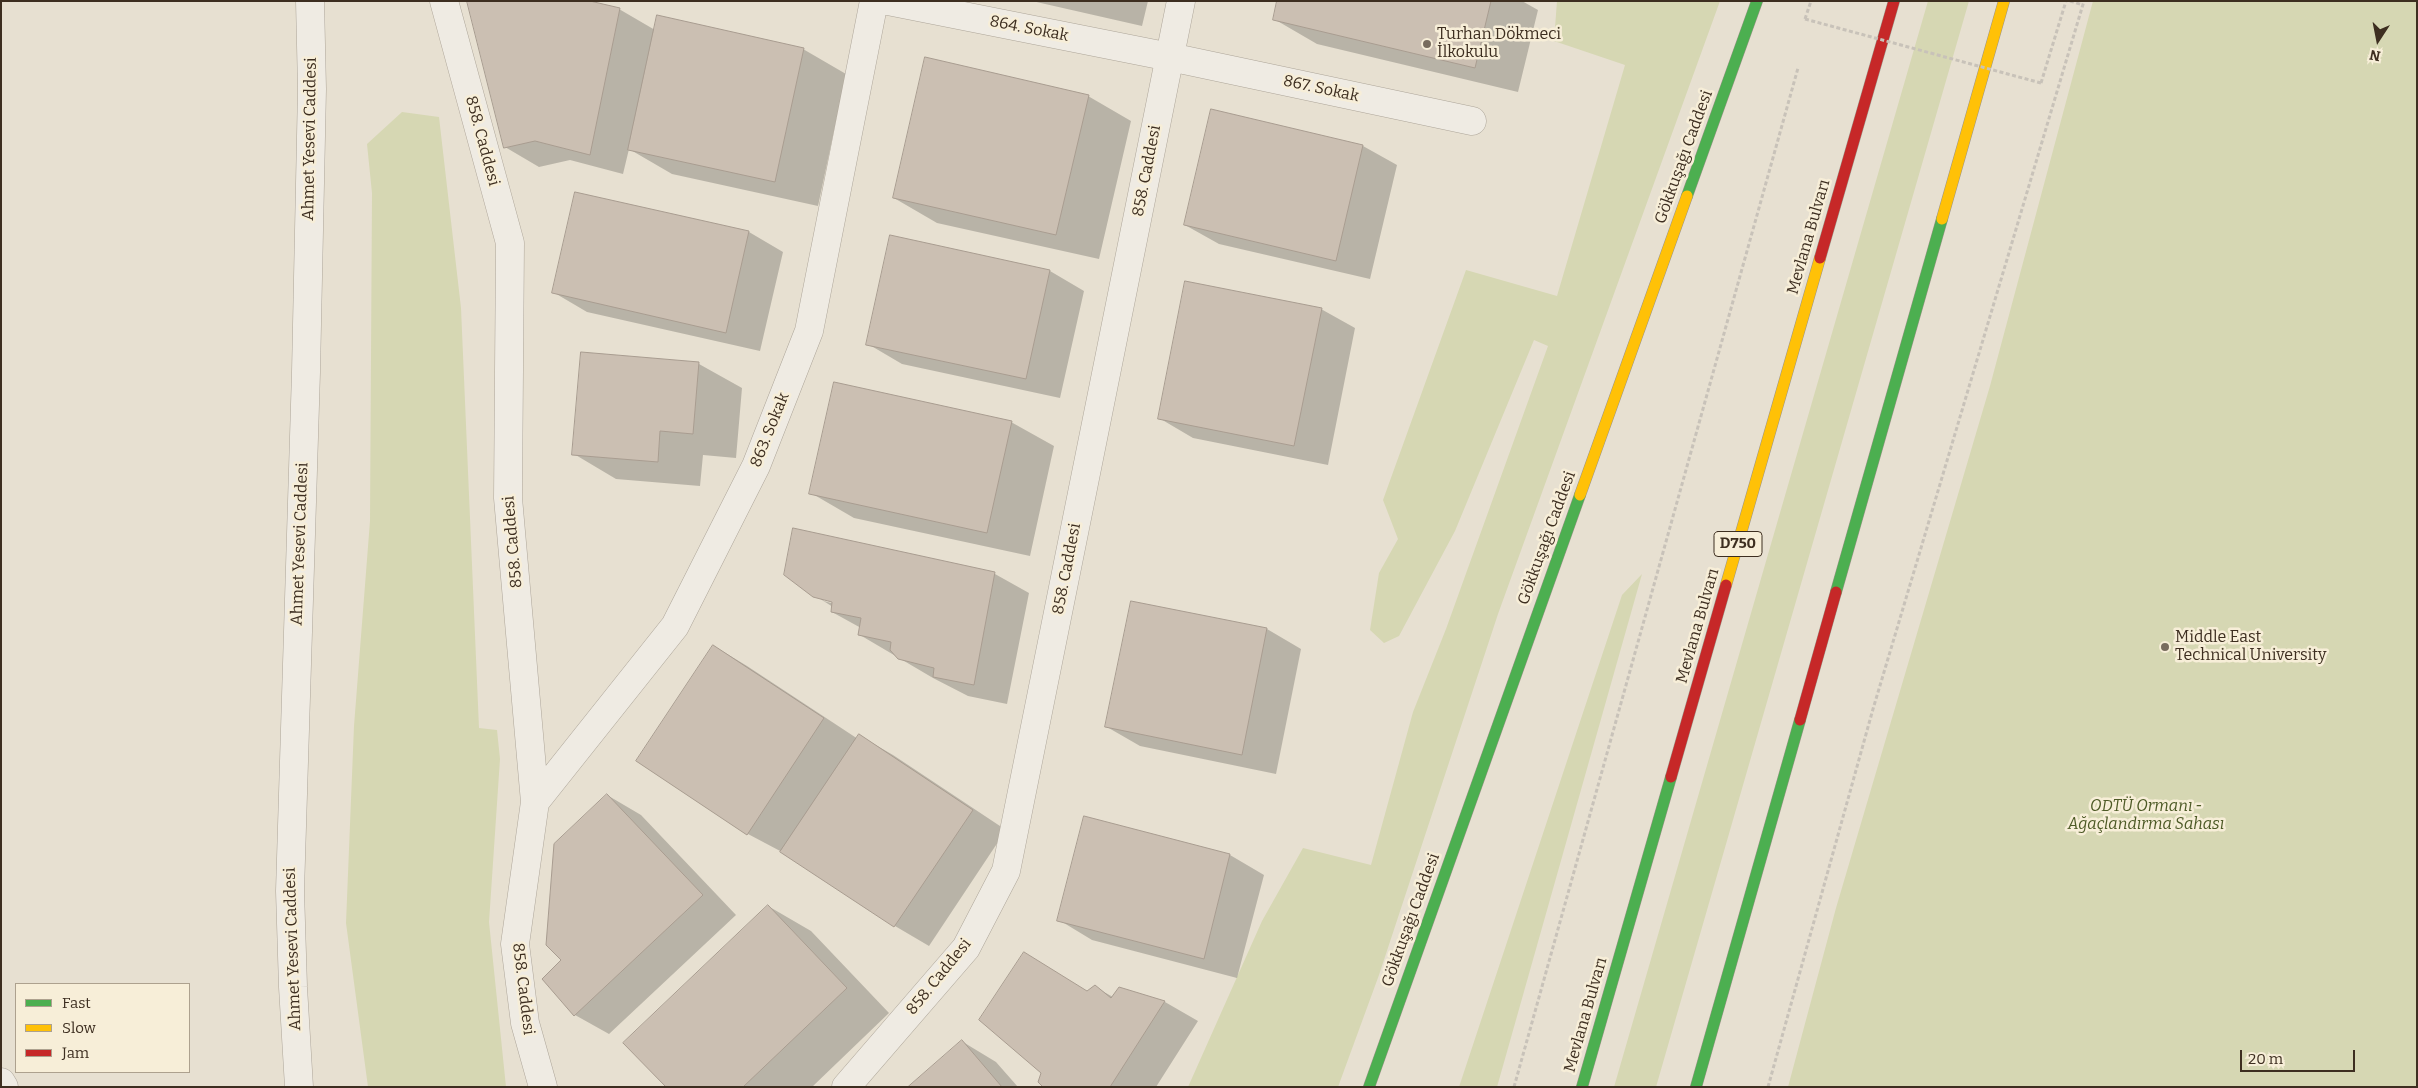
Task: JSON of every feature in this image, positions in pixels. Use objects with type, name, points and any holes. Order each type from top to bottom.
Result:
[{"type":"main road","name":"Gökkuşağı Caddesi","points":[[1369,1087],[1756,1]]},
{"type":"main road","name":"Mevlana Bulvarı","points":[[1582,1087],[1894,1]]},
{"type":"main road","points":[[1696,1087],[2004,1]]},
{"type":"street","name":"Ahmet Yesevi Caddesi","points":[[299,1087],[292,987],[290,891],[306,372],[312,89],[310,1]]},
{"type":"street","name":"858. Caddesi","points":[[444,1],[510,243],[508,498],[535,802],[515,944],[525,1023],[543,1087]]},
{"type":"street","name":"863. Sokak","points":[[535,802],[676,626],[756,466],[809,331],[874,1]]},
{"type":"street","name":"864. Sokak","points":[[888,1],[1170,57]]},
{"type":"street","name":"858. Caddesi","points":[[846,1087],[966,948],[1006,871],[1181,1]]},
{"type":"street","name":"867. Sokak","points":[[1170,57],[1472,121]]},
{"type":"street","points":[[1,1082],[4,1087]]},
{"type":"path","points":[[1811,1],[1805,19],[2041,83],[2066,1]]},
{"type":"path","points":[[1768,1087],[1873,709],[2084,3],[2070,1]]},
{"type":"path","points":[[1514,1087],[1798,68]]},
{"type":"green space","points":[[1557,1],[1720,1],[1498,614],[1379,975],[1338,1087],[1188,1087],[1262,921],[1303,848],[1371,865],[1413,712],[1446,629],[1548,346],[1534,340],[1455,531],[1399,636],[1384,643],[1370,630],[1379,573],[1398,539],[1383,500],[1466,270],[1557,296],[1625,65],[1554,41]]},
{"type":"green space","points":[[1928,1],[1969,1],[1656,1087],[1614,1087]]},
{"type":"green space","name":"ODTÜ Ormanı - Ağaçlandırma Sahası","points":[[2093,1],[2417,1],[2417,1087],[1788,1087],[1836,908],[1990,386]]},
{"type":"green space","points":[[402,112],[439,117],[461,308],[479,728],[497,730],[500,759],[489,922],[506,1087],[368,1087],[346,923],[354,726],[370,521],[372,193],[367,144]]},
{"type":"green space","points":[[1642,574],[1497,1087],[1459,1087],[1622,595]]},
{"type":"building","points":[[467,1],[590,1],[620,8],[590,155],[535,141],[504,148]]},
{"type":"building","name":"Turhan Dökmeci İlkokulu","points":[[1277,1],[1491,1],[1475,68],[1273,20]]},
{"type":"building","points":[[657,15],[804,48],[775,182],[628,150]]},
{"type":"building","points":[[925,57],[1089,95],[1056,235],[893,198]]},
{"type":"building","points":[[1211,109],[1363,145],[1336,261],[1184,225]]},
{"type":"building","points":[[575,192],[749,231],[726,333],[552,293]]},
{"type":"building","points":[[890,235],[1050,270],[1026,379],[866,345]]},
{"type":"building","points":[[1185,281],[1322,308],[1294,446],[1158,419]]},
{"type":"building","points":[[581,352],[699,362],[693,434],[660,431],[658,462],[572,455]]},
{"type":"building","points":[[834,382],[1012,421],[987,533],[809,494]]},
{"type":"building","points":[[793,528],[995,572],[974,685],[933,677],[934,668],[898,659],[890,650],[891,642],[858,635],[861,618],[831,612],[832,602],[813,597],[784,575]]},
{"type":"building","points":[[1131,601],[1267,628],[1242,755],[1105,727]]},
{"type":"building","points":[[713,645],[824,718],[747,835],[636,761]]},
{"type":"building","points":[[859,734],[973,810],[894,927],[780,852]]},
{"type":"building","points":[[607,794],[703,895],[574,1016],[542,979],[561,960],[546,945],[554,844]]},
{"type":"building","points":[[1084,816],[1230,854],[1204,959],[1057,921]]},
{"type":"building","points":[[768,905],[847,988],[743,1087],[666,1087],[623,1043]]},
{"type":"building","points":[[1024,952],[1087,991],[1095,985],[1111,998],[1119,987],[1165,1001],[1110,1087],[1043,1087],[1038,1082],[1041,1073],[979,1020]]},
{"type":"building","points":[[962,1040],[1002,1087],[908,1087]]},
{"type":"traffic: fast","points":[[1687,196],[1757,1]]},
{"type":"traffic: fast","points":[[1836,592],[1942,219]]},
{"type":"traffic: fast","points":[[1369,1087],[1580,495]]},
{"type":"traffic: fast","points":[[1696,1087],[1800,720]]},
{"type":"traffic: fast","points":[[1582,1087],[1671,777]]},
{"type":"traffic: slow","points":[[1942,219],[2004,1]]},
{"type":"traffic: slow","points":[[1580,495],[1687,196]]},
{"type":"traffic: slow","points":[[1726,585],[1820,258]]},
{"type":"traffic: jam","points":[[1820,258],[1894,1]]},
{"type":"traffic: jam","points":[[1671,777],[1726,585]]},
{"type":"traffic: jam","points":[[1800,720],[1836,592]]},
{"type":"place","name":"Turhan Dökmeci İlkokulu","points":[[1427,44]]},
{"type":"place","name":"Middle East Technical University","points":[[2165,647]]}]
